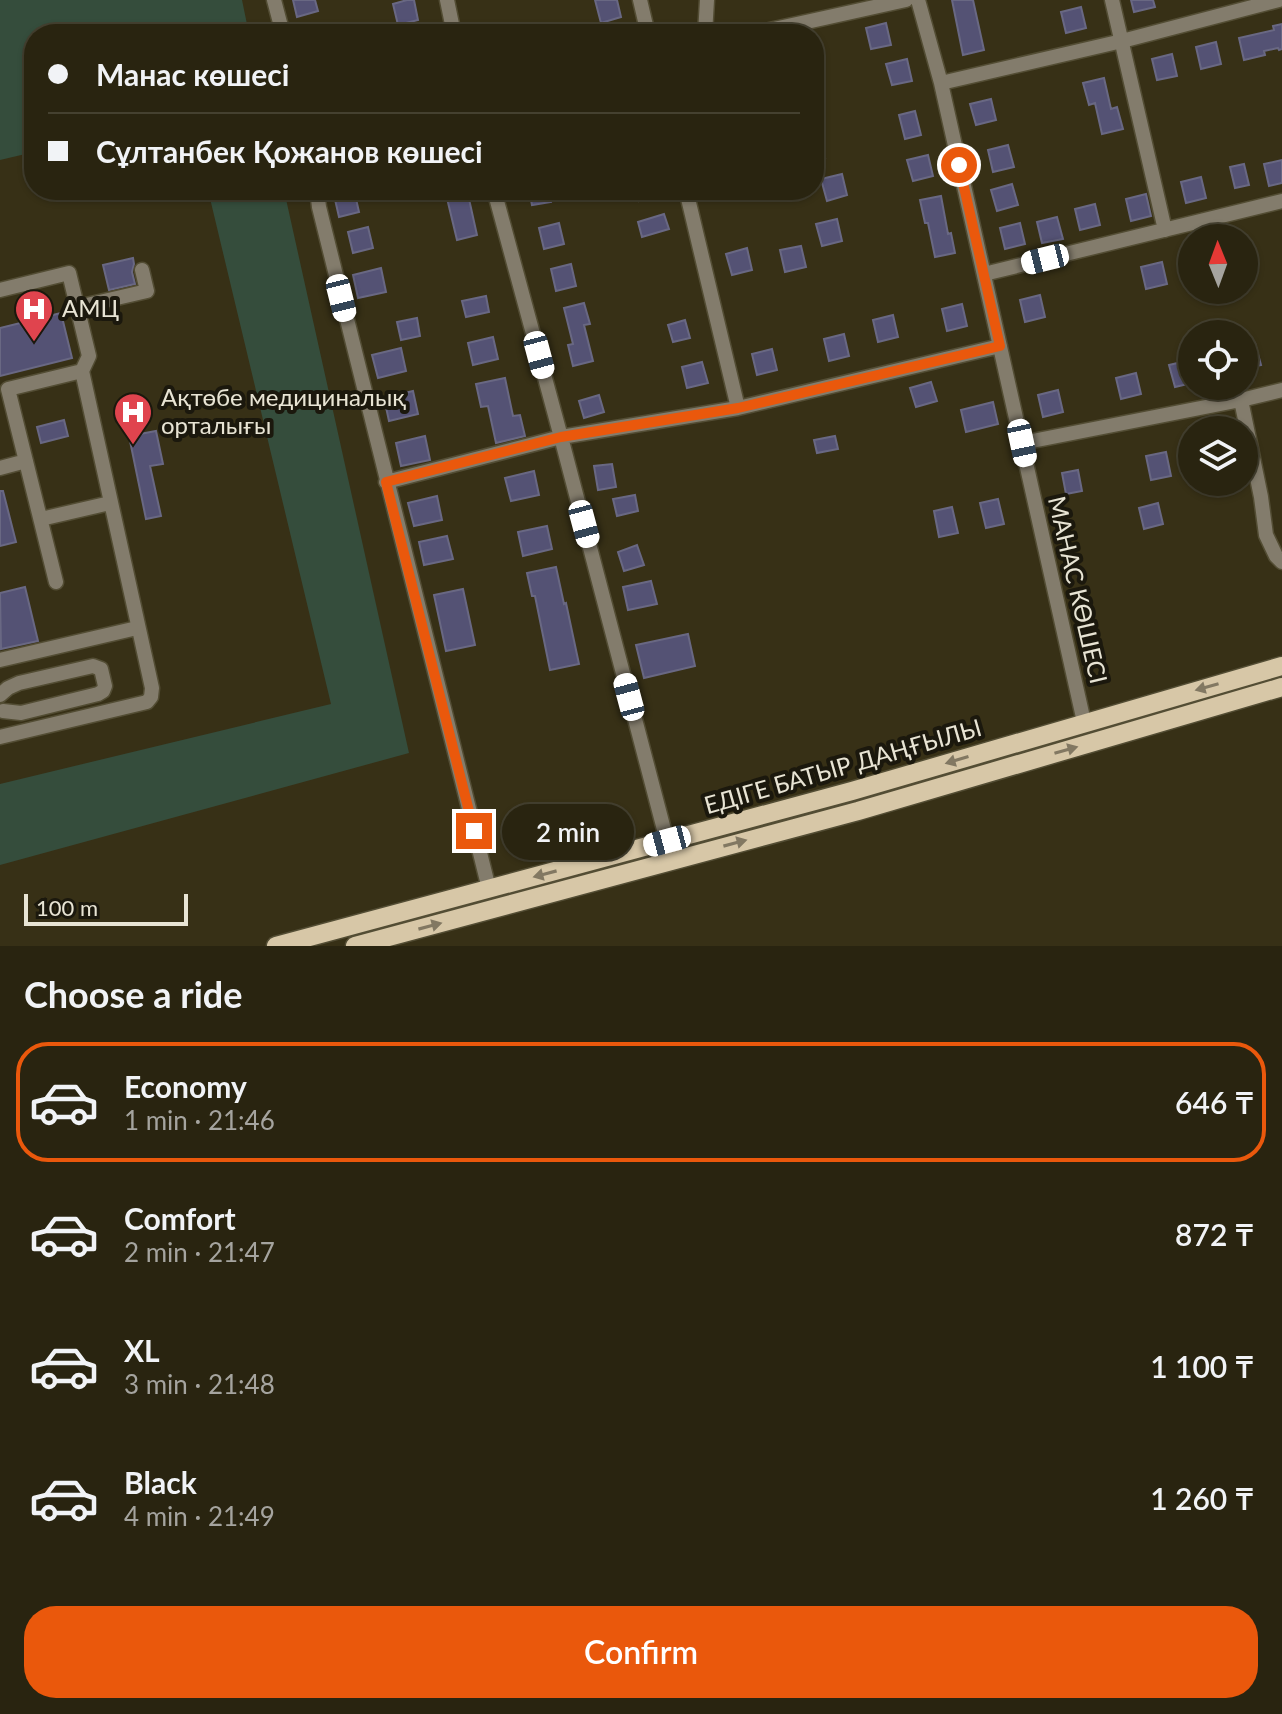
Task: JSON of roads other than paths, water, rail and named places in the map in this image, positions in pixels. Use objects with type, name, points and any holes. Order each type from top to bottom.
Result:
[{"type":"main road","name":"ЕДІГЕ БАТЫР ДАҢҒЫЛЫ","points":[[276,946],[852,791],[1282,666]]},
{"type":"main road","name":"ЕДІГЕ БАТЫР ДАҢҒЫЛЫ","points":[[355,946],[858,811],[1282,687]]},
{"type":"street","points":[[274,0],[280,24]]},
{"type":"street","points":[[447,0],[452,24]]},
{"type":"street","points":[[640,0],[646,24]]},
{"type":"street","points":[[706,24],[707,0]]},
{"type":"street","points":[[797,24],[906,0]]},
{"type":"street","name":"МАНАС КӨШЕСІ","points":[[918,0],[941,83],[1084,722]]},
{"type":"street","points":[[1112,0],[1165,230]]},
{"type":"street","points":[[941,83],[1279,0]]},
{"type":"street","points":[[318,200],[489,889]]},
{"type":"street","points":[[497,200],[667,841]]},
{"type":"street","points":[[688,200],[738,408]]},
{"type":"street","points":[[984,274],[1282,201]]},
{"type":"street","points":[[78,307],[147,291],[142,270]]},
{"type":"street","points":[[0,290],[69,273],[89,356],[82,371],[152,688],[147,702],[5,736],[1,702],[8,688],[93,666],[101,669],[105,686],[98,694],[21,713],[1,702]]},
{"type":"street","points":[[386,482],[561,437],[738,408],[1000,346]]},
{"type":"street","points":[[56,582],[8,389],[82,371]]},
{"type":"street","points":[[1258,396],[1282,390]]},
{"type":"street","points":[[1022,443],[1241,400],[1266,535],[1282,562]]},
{"type":"street","points":[[0,468],[26,461]]},
{"type":"street","points":[[41,519],[110,503]]},
{"type":"street","points":[[0,660],[137,628]]},
{"type":"place","name":"АМЦ","points":[[34,343]]},
{"type":"place","name":"Ақтөбе медициналық орталығы","points":[[133,446]]}]
